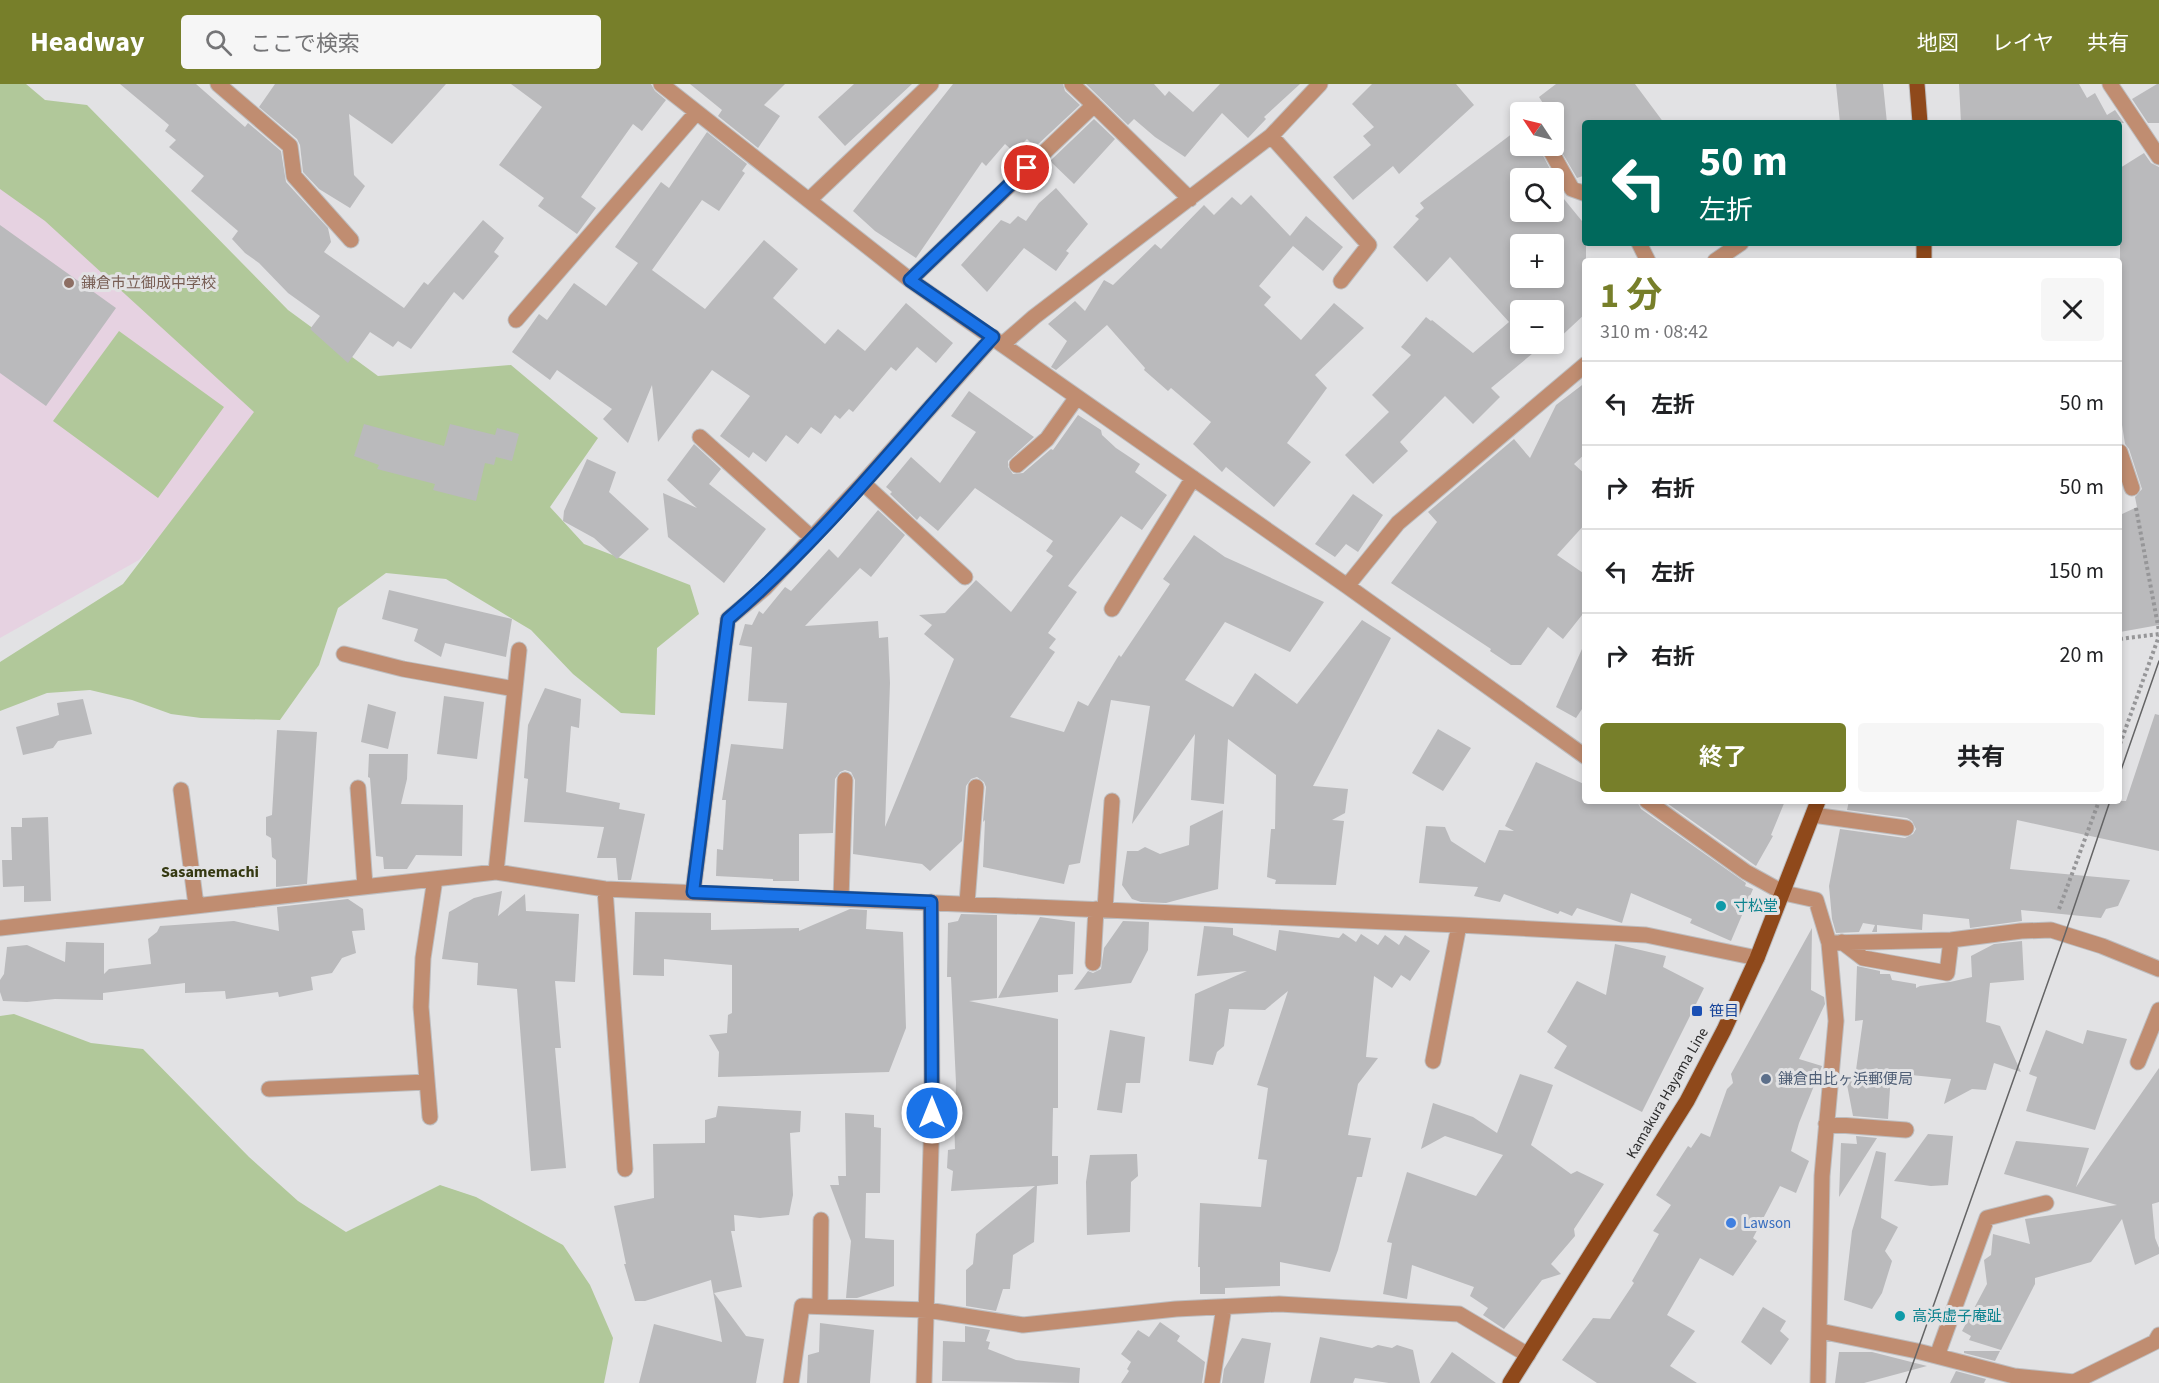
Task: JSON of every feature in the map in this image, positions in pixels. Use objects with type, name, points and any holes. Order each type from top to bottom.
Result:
[{"type":"main road","points":[[1917,84],[1920,120]]},
{"type":"main road","name":"Kamakura Hayama Line","points":[[1510,1383],[1687,1101],[1724,1030],[1757,958],[1816,808]]},
{"type":"street","points":[[218,84],[290,146],[294,176],[351,240]]},
{"type":"street","points":[[661,84],[910,280],[1582,754]]},
{"type":"street","points":[[809,200],[931,84]]},
{"type":"street","points":[[1072,84],[1190,199]]},
{"type":"street","points":[[693,892],[728,619],[765,588],[998,340],[1034,317],[1271,136],[1320,84]]},
{"type":"street","points":[[2110,84],[2159,157]]},
{"type":"street","points":[[910,280],[1094,105]]},
{"type":"street","points":[[516,320],[696,113]]},
{"type":"street","points":[[1271,136],[1369,245],[1341,281]]},
{"type":"street","points":[[1554,156],[1572,189],[1582,193]]},
{"type":"street","points":[[1719,258],[1737,246]]},
{"type":"street","points":[[1347,586],[1398,523],[1582,367]]},
{"type":"street","points":[[1017,465],[1047,439],[1077,397]]},
{"type":"street","points":[[700,437],[812,538]]},
{"type":"street","points":[[2122,458],[2132,488]]},
{"type":"street","points":[[1112,609],[1193,478]]},
{"type":"street","points":[[863,483],[965,577]]},
{"type":"street","points":[[496,872],[519,650]]},
{"type":"street","points":[[344,654],[403,669],[515,689]]},
{"type":"street","points":[[841,898],[845,780]]},
{"type":"street","points":[[966,903],[976,787]]},
{"type":"street","points":[[358,788],[365,886]]},
{"type":"street","points":[[181,790],[196,905]]},
{"type":"street","points":[[1093,963],[1112,801]]},
{"type":"street","points":[[1651,804],[1746,872],[1784,893],[1816,900],[1836,942],[1836,1021],[1822,1176],[1818,1383]]},
{"type":"street","points":[[1816,808],[1906,828]]},
{"type":"street","points":[[0,928],[496,872],[605,890],[966,903],[1646,934],[1757,958]]},
{"type":"street","points":[[430,1117],[421,1008],[423,958],[435,879]]},
{"type":"street","points":[[605,890],[625,1169]]},
{"type":"street","points":[[924,1383],[932,1113],[931,902]]},
{"type":"street","points":[[1434,1061],[1459,925]]},
{"type":"street","points":[[1836,942],[1951,940],[2021,931],[2051,930],[2102,946],[2159,969]]},
{"type":"street","points":[[1836,942],[1863,958],[1947,973],[1951,940]]},
{"type":"street","points":[[2138,1062],[2159,1010]]},
{"type":"street","points":[[269,1089],[427,1082]]},
{"type":"street","points":[[1826,1124],[1906,1130]]},
{"type":"street","points":[[1937,1356],[1987,1218],[2046,1203]]},
{"type":"street","points":[[820,1306],[821,1220]]},
{"type":"street","points":[[791,1383],[802,1306],[927,1310],[1023,1324],[1176,1309],[1279,1304],[1459,1314],[1528,1354]]},
{"type":"street","points":[[1212,1383],[1224,1306]]},
{"type":"street","points":[[1820,1331],[1937,1356],[2014,1376],[2074,1382],[2155,1342],[2159,1335]]},
{"type":"path","points":[[2122,738],[2159,634],[2132,488]]},
{"type":"path","points":[[2122,639],[2159,634]]},
{"type":"path","points":[[2051,930],[2097,804]]},
{"type":"shaded area","name":"鎌倉市立御成中学校","points":[[0,161],[276,405],[139,560],[0,638]]},
{"type":"green space","points":[[0,84],[26,84],[45,100],[87,105],[288,310],[378,376],[511,365],[598,438],[550,507],[584,544],[690,585],[699,614],[657,648],[655,715],[621,713],[573,674],[531,630],[446,579],[386,573],[338,608],[319,665],[280,720],[201,718],[171,714],[132,700],[90,690],[47,693],[0,711],[0,662],[123,584],[254,412],[45,221],[0,189]]},
{"type":"green space","points":[[119,331],[224,407],[158,498],[53,421]]},
{"type":"green space","points":[[14,1014],[91,1043],[143,1049],[249,1157],[298,1201],[346,1232],[440,1185],[476,1197],[563,1245],[590,1285],[613,1338],[604,1383],[0,1383],[0,1016]]},
{"type":"building","points":[[120,84],[196,84],[245,127],[248,123],[281,151],[286,182],[328,228],[331,242],[324,252],[404,308],[424,282],[428,285],[483,220],[504,238],[494,252],[499,256],[463,300],[454,292],[411,349],[398,341],[393,347],[370,332],[348,363],[310,329],[320,316],[288,293],[259,263],[245,253],[232,239],[238,231],[191,191],[204,176],[169,147],[176,140],[165,131],[169,125]]},
{"type":"building","points":[[275,84],[446,84],[392,144],[349,114],[354,175],[365,186],[350,208],[319,189],[303,172],[300,145],[297,139],[259,107]]},
{"type":"building","points":[[511,84],[651,84],[655,91],[666,100],[642,131],[633,124],[581,197],[596,208],[577,234],[538,206],[544,198],[499,165],[542,107]]},
{"type":"building","points":[[690,84],[785,84],[764,105],[780,116],[758,148],[718,116],[722,110]]},
{"type":"building","points":[[854,84],[912,84],[845,146],[818,117]]},
{"type":"building","points":[[953,84],[1063,84],[1065,91],[1080,105],[1035,147],[1027,139],[1014,152],[1005,144],[986,166],[982,162],[916,258],[875,231],[853,211]]},
{"type":"building","points":[[1086,84],[1154,84],[1165,96],[1169,91],[1193,112],[1220,84],[1300,84],[1264,117],[1266,119],[1248,138],[1222,113],[1185,157],[1155,137],[1134,119],[1128,125]]},
{"type":"building","points":[[1372,84],[1456,84],[1474,105],[1399,174],[1393,166],[1353,200],[1333,177],[1371,145],[1363,136],[1374,127],[1352,104]]},
{"type":"building","points":[[1556,84],[1635,84],[1662,120],[1582,120],[1582,176],[1577,178],[1564,156],[1564,102],[1542,102],[1539,97]]},
{"type":"building","points":[[1836,84],[1883,84],[1887,120],[1840,120]]},
{"type":"building","points":[[1959,84],[2079,84],[2087,98],[2095,93],[2107,115],[2115,110],[2122,120],[1961,120]]},
{"type":"building","points":[[2159,84],[2159,123],[2148,123],[2132,99]]},
{"type":"building","points":[[1094,119],[1115,139],[1074,184],[1050,161]]},
{"type":"building","points":[[707,132],[747,164],[742,171],[745,173],[719,211],[702,200],[652,270],[705,309],[764,240],[798,269],[773,298],[825,344],[838,329],[865,351],[906,303],[953,343],[936,363],[917,347],[896,371],[891,367],[853,412],[849,409],[840,419],[835,415],[821,434],[811,427],[798,444],[786,435],[766,462],[753,452],[749,458],[720,436],[750,396],[712,370],[658,442],[652,385],[628,443],[603,419],[612,409],[557,370],[550,380],[512,352],[539,314],[547,320],[574,283],[606,306],[638,263],[615,247],[661,182],[669,188]]},
{"type":"building","points":[[1510,135],[1510,156],[1543,156],[1550,168],[1510,168],[1510,222],[1564,222],[1564,199],[1582,221],[1582,246],[1586,246],[1586,258],[1582,258],[1582,317],[1564,334],[1564,300],[1510,300],[1510,354],[1532,354],[1491,388],[1500,397],[1473,424],[1445,396],[1400,442],[1408,451],[1373,484],[1345,455],[1389,412],[1372,395],[1411,355],[1401,347],[1426,317],[1473,353],[1509,322],[1450,257],[1427,282],[1393,247],[1419,219],[1415,216],[1424,208],[1420,203]]},
{"type":"building","points":[[2144,153],[2151,163],[2159,167],[2159,625],[2122,632],[2122,514],[2137,507],[2135,497],[2142,489],[2129,449],[2125,444],[2122,425],[2122,258],[2120,258],[2120,246],[2122,246],[2122,167]]},
{"type":"building","points":[[1056,188],[1088,224],[1066,251],[1069,253],[1056,271],[1024,248],[987,292],[961,265],[1001,220],[1010,224],[1018,216],[1026,221],[1039,203]]},
{"type":"building","points":[[1251,195],[1290,236],[1306,216],[1343,247],[1323,271],[1293,246],[1259,286],[1271,297],[1264,305],[1301,340],[1334,303],[1364,328],[1315,375],[1327,388],[1287,443],[1311,462],[1274,507],[1226,467],[1222,472],[1193,444],[1211,422],[1171,388],[1168,391],[1144,370],[1145,368],[1107,325],[1056,370],[1051,367],[1067,341],[1048,324],[1075,301],[1085,311],[1104,280],[1113,285],[1155,244],[1161,249],[1204,205],[1214,215],[1232,197],[1241,205]]},
{"type":"building","points":[[0,225],[116,308],[46,406],[0,373]]},
{"type":"building","points":[[1582,385],[1582,457],[1574,464],[1582,471],[1582,527],[1557,555],[1582,572],[1582,615],[1563,639],[1548,627],[1521,665],[1511,665],[1490,651],[1491,649],[1391,583],[1437,522],[1428,512],[1514,439],[1530,458],[1556,405]]},
{"type":"building","points":[[969,391],[1034,437],[1008,461],[1008,467],[1013,474],[1023,473],[1051,449],[1053,450],[1078,415],[1101,430],[1102,435],[1116,448],[1140,464],[1135,472],[1167,495],[1142,530],[1121,516],[1068,586],[1077,592],[1048,633],[1056,639],[1049,648],[1055,652],[1010,717],[1064,732],[1078,701],[1088,706],[1119,655],[1121,657],[1170,584],[1163,579],[1194,535],[1225,557],[1324,602],[1290,652],[1225,622],[1185,680],[1233,707],[1255,673],[1297,704],[1362,620],[1391,638],[1313,786],[1348,789],[1345,813],[1332,820],[1344,821],[1336,885],[1275,884],[1276,880],[1267,877],[1271,829],[1275,829],[1276,775],[1228,739],[1224,804],[1191,800],[1195,734],[1132,824],[1150,706],[1111,700],[1080,863],[1069,865],[1064,884],[983,867],[986,787],[984,782],[977,777],[971,779],[966,786],[962,841],[930,871],[922,864],[853,854],[855,780],[851,772],[845,770],[840,772],[835,779],[833,833],[799,834],[799,881],[716,876],[717,849],[723,850],[726,800],[722,800],[731,744],[783,749],[787,703],[748,701],[752,647],[739,645],[745,624],[752,625],[759,611],[763,614],[785,587],[791,591],[829,549],[838,558],[878,510],[905,535],[871,577],[860,568],[805,626],[878,621],[879,638],[888,637],[890,683],[885,827],[954,659],[924,634],[932,625],[919,615],[945,613],[976,580],[1011,612],[1053,556],[1046,551],[1053,541],[975,488],[938,531],[920,516],[917,520],[890,494],[892,492],[886,487],[911,457],[940,483],[976,432],[951,416]]},
{"type":"building","points":[[364,424],[444,446],[450,424],[495,435],[497,428],[519,434],[512,461],[496,457],[494,465],[485,463],[476,501],[433,490],[435,484],[377,469],[379,465],[354,456]]},
{"type":"building","points":[[694,444],[721,469],[709,484],[766,529],[724,583],[668,537],[663,493],[697,508],[667,480]]},
{"type":"building","points":[[587,459],[616,472],[609,492],[649,529],[617,559],[594,538],[563,521],[564,511]]},
{"type":"building","points":[[1353,494],[1383,515],[1358,552],[1346,544],[1335,557],[1315,544]]},
{"type":"building","points":[[389,590],[512,619],[506,657],[445,643],[441,657],[414,641],[418,629],[382,619]]},
{"type":"building","points":[[1582,649],[1582,709],[1576,718],[1556,707]]},
{"type":"building","points":[[545,688],[581,699],[579,728],[571,726],[566,792],[620,803],[619,809],[645,814],[631,880],[618,880],[616,858],[597,858],[604,827],[524,822],[528,779],[524,778],[528,725]]},
{"type":"building","points":[[444,696],[484,702],[477,759],[437,754]]},
{"type":"building","points":[[83,699],[92,734],[58,741],[53,748],[23,755],[16,727],[59,715],[57,703]]},
{"type":"building","points":[[368,704],[396,712],[388,749],[361,742]]},
{"type":"building","points":[[2155,714],[2159,715],[2159,851],[2017,820],[2010,869],[2130,880],[2118,906],[2106,909],[2101,918],[2021,910],[2022,921],[1970,928],[1969,919],[1923,914],[1922,930],[1877,925],[1877,932],[1872,932],[1875,925],[1863,923],[1859,932],[1836,933],[1832,919],[1829,886],[1840,829],[1905,838],[1913,834],[1916,829],[1912,821],[1907,818],[1847,810],[1848,804],[2122,804],[2122,801],[2126,801]]},
{"type":"building","points":[[1438,729],[1471,748],[1443,791],[1412,773]]},
{"type":"building","points":[[277,730],[317,732],[307,884],[276,887],[276,860],[272,857],[271,838],[266,835],[266,817],[272,815]]},
{"type":"building","points":[[369,754],[408,754],[407,779],[401,804],[463,805],[462,856],[416,855],[407,869],[384,869],[383,857],[376,856],[370,778],[368,777]]},
{"type":"building","points":[[1536,762],[1582,783],[1582,804],[1638,804],[1641,809],[1746,883],[1745,886],[1753,889],[1731,941],[1690,923],[1692,919],[1631,893],[1622,923],[1577,908],[1572,916],[1560,911],[1558,914],[1504,894],[1500,902],[1474,896],[1478,887],[1419,883],[1426,826],[1445,827],[1451,841],[1485,863],[1499,830],[1514,831],[1505,826]]},
{"type":"building","points":[[1668,804],[1784,804],[1771,835],[1773,836],[1756,866]]},
{"type":"building","points":[[1223,810],[1218,889],[1166,903],[1141,902],[1132,899],[1122,885],[1127,851],[1138,851],[1145,847],[1160,854],[1189,845],[1190,826]]},
{"type":"building","points":[[48,817],[51,901],[24,902],[24,886],[3,887],[2,860],[12,860],[11,827],[22,827],[22,818]]},
{"type":"building","points":[[502,891],[498,916],[525,894],[526,911],[579,914],[575,982],[555,981],[561,1048],[555,1048],[566,1168],[531,1171],[517,989],[477,985],[478,963],[442,959],[449,912],[474,898]]},
{"type":"building","points":[[348,899],[363,909],[365,930],[352,931],[356,953],[342,958],[332,973],[311,977],[313,990],[279,997],[278,992],[226,999],[225,991],[185,993],[185,983],[103,993],[103,1000],[55,999],[27,1002],[3,1001],[0,992],[0,980],[4,974],[7,947],[27,945],[65,962],[66,942],[104,943],[104,974],[109,969],[151,964],[148,939],[157,932],[160,926],[234,921],[279,931],[277,907]]},
{"type":"building","points":[[850,909],[867,910],[866,929],[903,932],[906,1028],[889,1072],[718,1077],[719,1052],[709,1035],[727,1033],[728,1015],[732,1013],[732,965],[664,959],[664,976],[633,975],[635,912],[711,913],[711,930],[799,928],[799,931]]},
{"type":"building","points":[[961,914],[997,915],[997,998],[969,1001],[1058,1019],[1058,1108],[1053,1108],[1052,1156],[1058,1156],[1058,1184],[1037,1186],[1034,1242],[1013,1255],[1010,1289],[1003,1289],[996,1311],[966,1306],[966,1270],[973,1264],[976,1234],[1035,1186],[951,1191],[953,1171],[947,1168],[948,1150],[955,1149],[956,1083],[951,977],[947,977],[948,923],[958,921]]},
{"type":"building","points":[[1040,917],[1075,922],[1073,974],[1058,975],[1058,992],[998,998]]},
{"type":"building","points":[[1123,921],[1149,922],[1148,950],[1131,983],[1074,990],[1088,971],[1093,973],[1101,969],[1104,948]]},
{"type":"building","points":[[1204,926],[1233,928],[1233,935],[1276,951],[1279,930],[1339,938],[1343,933],[1356,942],[1361,934],[1378,945],[1385,935],[1399,945],[1405,935],[1430,951],[1410,981],[1401,975],[1392,988],[1374,976],[1366,1057],[1378,1058],[1358,1084],[1348,1135],[1371,1138],[1362,1177],[1357,1177],[1330,1272],[1280,1262],[1280,1286],[1225,1288],[1225,1294],[1200,1294],[1200,1267],[1198,1267],[1200,1203],[1261,1207],[1267,1160],[1258,1159],[1268,1088],[1257,1085],[1288,991],[1265,1010],[1229,1009],[1224,1046],[1217,1052],[1213,1065],[1189,1061],[1195,994],[1247,971],[1197,976]]},
{"type":"building","points":[[1812,928],[1811,990],[1824,997],[1825,1004],[1799,1059],[1822,1066],[1799,1123],[1791,1151],[1809,1161],[1796,1193],[1780,1186],[1753,1238],[1757,1241],[1733,1276],[1700,1258],[1667,1315],[1695,1331],[1670,1366],[1697,1383],[1597,1383],[1562,1360],[1593,1318],[1610,1319],[1634,1283],[1632,1281],[1659,1234],[1653,1231],[1671,1205],[1656,1195],[1688,1146],[1691,1148],[1701,1133],[1710,1137],[1727,1089],[1733,1083],[1731,1074]]},
{"type":"building","points":[[2022,941],[2024,980],[1990,983],[1986,1022],[2000,1026],[2021,1072],[1994,1063],[1986,1090],[1972,1089],[1944,1104],[1951,1079],[1891,1073],[1888,1119],[1853,1116],[1845,1074],[1855,1077],[1863,1020],[1855,1021],[1857,966],[1880,971],[1880,974],[1890,974],[1892,980],[1916,984],[1916,988],[1972,977],[1971,956],[1994,944]]},
{"type":"building","points":[[1615,944],[1666,956],[1663,967],[1704,988],[1642,1112],[1554,1068],[1567,1046],[1547,1032],[1577,981],[1606,995]]},
{"type":"building","points":[[1110,1030],[1145,1037],[1140,1083],[1126,1083],[1122,1113],[1097,1110]]},
{"type":"building","points":[[2046,1030],[2083,1044],[2087,1030],[2127,1039],[2095,1130],[2026,1111],[2037,1077],[2029,1074]]},
{"type":"building","points":[[2159,1068],[2159,1202],[2152,1204],[2159,1254],[2135,1265],[2122,1219],[2091,1262],[2035,1278],[2035,1284],[2001,1350],[1969,1340],[1971,1336],[1962,1331],[1987,1284],[1984,1260],[1991,1255],[1993,1234],[2030,1244],[2025,1219],[2117,1205],[2004,1174],[2016,1141],[2089,1148],[2076,1187]]},
{"type":"building","points":[[1520,1074],[1553,1085],[1531,1145],[1571,1174],[1577,1171],[1604,1184],[1574,1229],[1575,1236],[1551,1264],[1561,1274],[1542,1280],[1504,1329],[1483,1315],[1488,1308],[1470,1296],[1474,1287],[1412,1265],[1407,1299],[1383,1294],[1392,1243],[1387,1242],[1407,1172],[1476,1196],[1503,1155],[1445,1136],[1421,1149],[1433,1103],[1473,1117],[1497,1133]]},
{"type":"building","points":[[718,1106],[801,1111],[800,1132],[790,1133],[793,1195],[789,1215],[760,1218],[734,1215],[735,1231],[731,1231],[742,1287],[714,1293],[746,1336],[764,1339],[756,1383],[639,1383],[654,1324],[722,1342],[711,1280],[645,1301],[635,1301],[624,1264],[626,1264],[614,1206],[654,1198],[653,1144],[705,1143],[705,1120],[716,1117]]},
{"type":"building","points":[[845,1113],[874,1115],[874,1127],[881,1128],[880,1193],[866,1193],[865,1238],[894,1240],[894,1286],[857,1298],[846,1298],[851,1241],[830,1185],[839,1185],[838,1176],[846,1176]]},
{"type":"building","points":[[1928,1134],[1953,1136],[1948,1185],[1931,1186],[1894,1181]]},
{"type":"building","points":[[1856,1136],[1877,1138],[1839,1197],[1841,1143],[1857,1144]]},
{"type":"building","points":[[1876,1151],[1886,1153],[1881,1218],[1898,1227],[1885,1251],[1892,1261],[1882,1293],[1872,1309],[1844,1300],[1852,1231]]},
{"type":"building","points":[[1137,1154],[1138,1176],[1131,1182],[1130,1232],[1087,1235],[1086,1182],[1090,1155]]},
{"type":"building","points":[[1763,1307],[1786,1321],[1780,1331],[1789,1339],[1771,1365],[1741,1342]]},
{"type":"building","points":[[1160,1322],[1180,1336],[1177,1341],[1205,1362],[1202,1383],[1121,1383],[1129,1371],[1127,1369],[1131,1362],[1121,1354],[1138,1330],[1149,1337]]},
{"type":"building","points":[[820,1323],[874,1330],[870,1383],[807,1383],[808,1355],[819,1352]]},
{"type":"building","points":[[965,1326],[990,1330],[986,1341],[990,1342],[988,1349],[1016,1360],[1080,1368],[1079,1383],[942,1381],[943,1341],[965,1342]]},
{"type":"building","points":[[1320,1337],[1372,1348],[1378,1345],[1392,1348],[1397,1345],[1413,1350],[1420,1383],[1389,1383],[1355,1378],[1353,1383],[1310,1383]]},
{"type":"building","points":[[1242,1338],[1271,1343],[1264,1383],[1222,1383],[1224,1369]]},
{"type":"building","points":[[1964,1351],[2000,1351],[1995,1361],[1964,1353]]},
{"type":"building","points":[[1452,1352],[1496,1383],[1430,1383]]},
{"type":"building","points":[[1839,1352],[1872,1352],[1927,1366],[1864,1383],[1835,1383]]},
{"type":"building","points":[[1956,1371],[1986,1379],[1984,1383],[1950,1383]]},
{"type":"tram line","points":[[2122,767],[2159,661]]},
{"type":"tram line","points":[[1906,1383],[2109,804]]},
{"type":"place","name":"鎌倉市立御成中学校","points":[[69,283]]},
{"type":"place","name":"寸松堂","points":[[1721,906]]},
{"type":"place","name":"笹目","points":[[1697,1011]]},
{"type":"place","name":"鎌倉由比ヶ浜郵便局","points":[[1766,1079]]},
{"type":"place","name":"Lawson","points":[[1731,1223]]},
{"type":"place","name":"高浜虚子庵趾","points":[[1900,1316]]},
{"type":"district","name":"Sasamemachi","points":[[210,871]]},
{"type":"route","points":[[932,1113],[931,902],[693,892],[728,619],[765,588],[863,483],[993,337],[910,280],[1027,168]]}]
